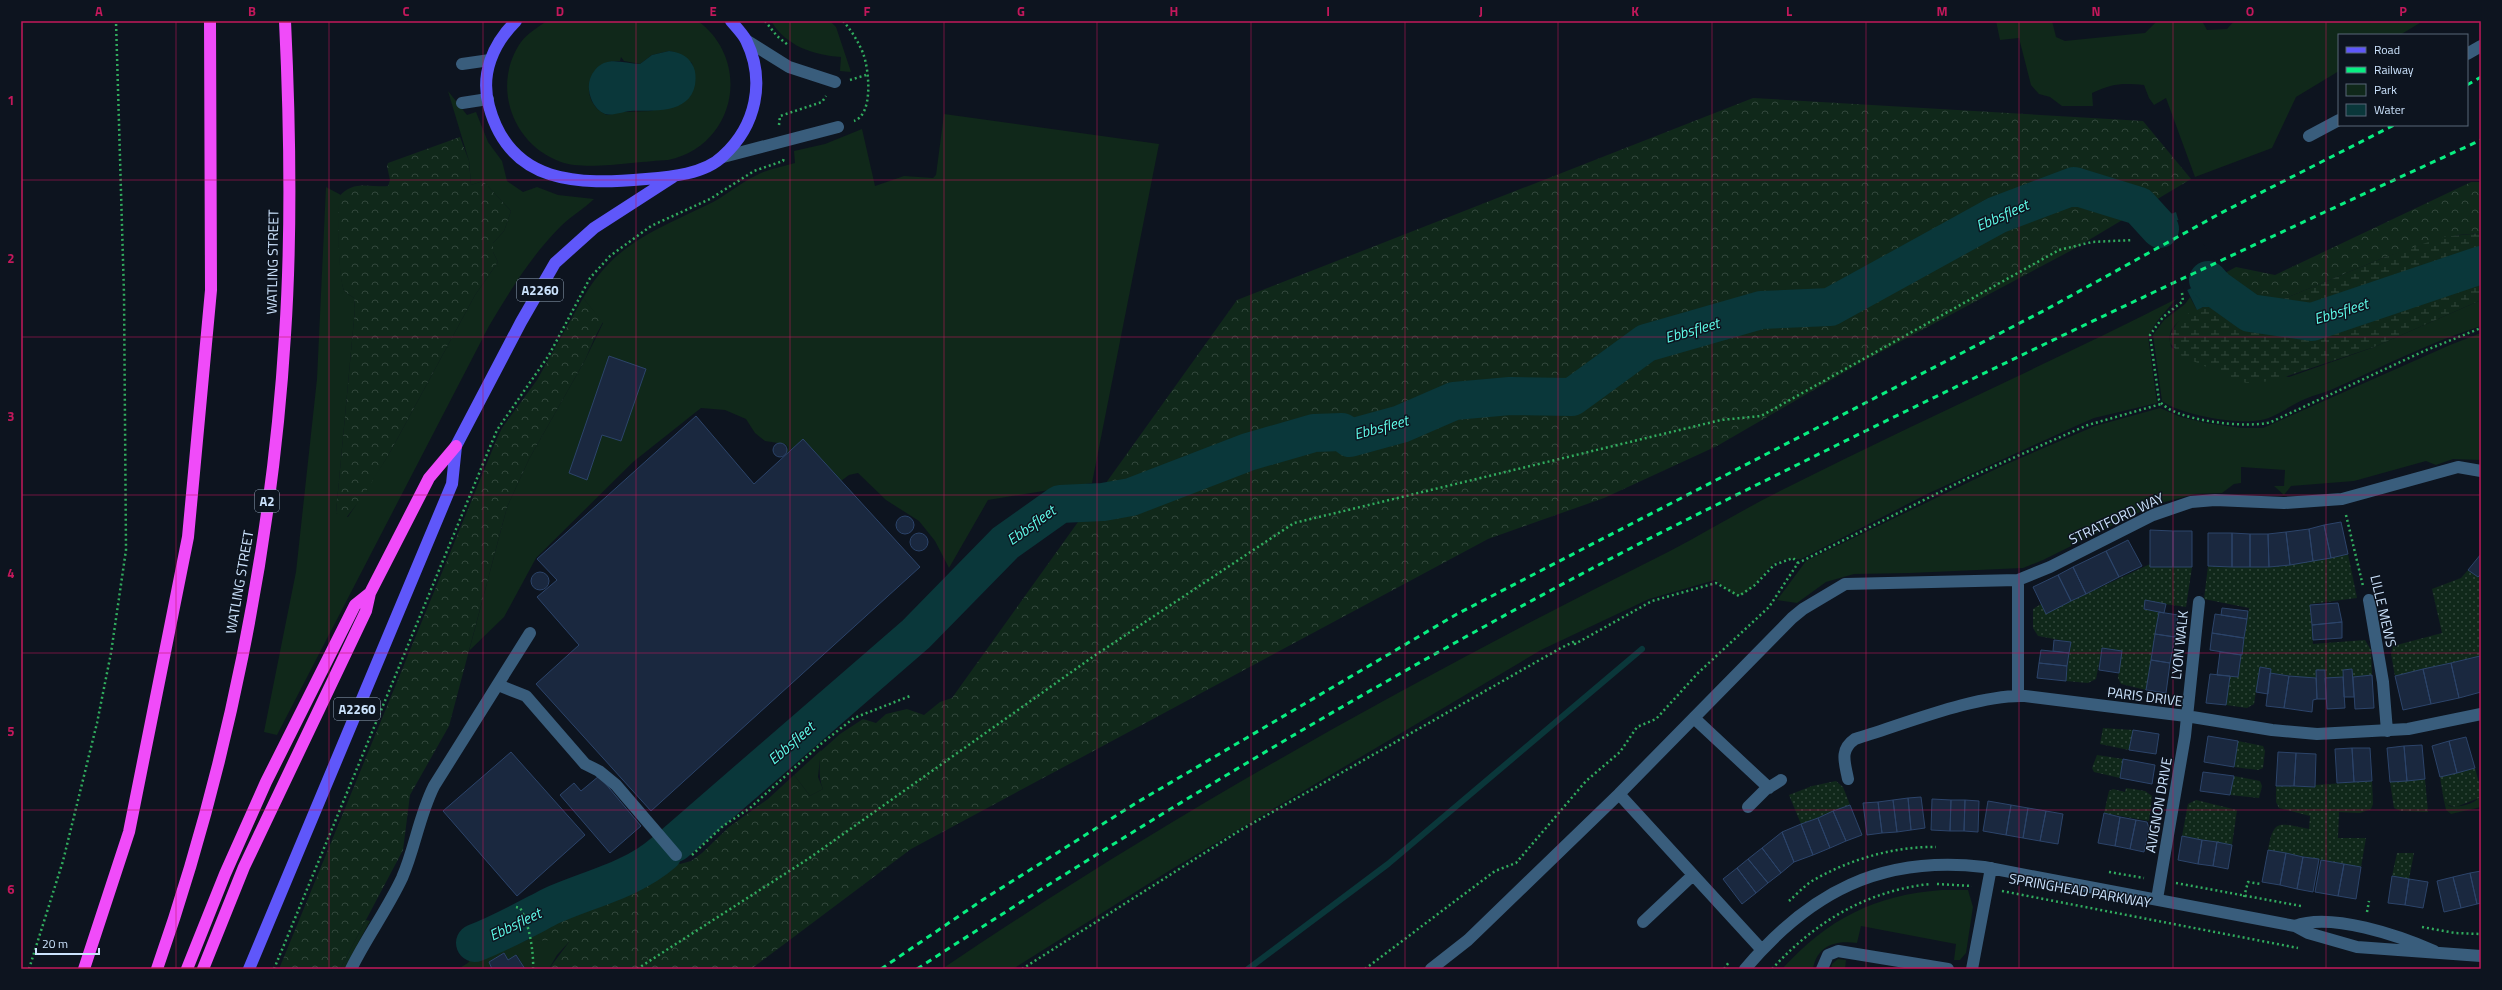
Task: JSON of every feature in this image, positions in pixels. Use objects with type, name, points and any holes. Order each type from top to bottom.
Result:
[{"type":"highway","points":[[84,969],[129,832],[188,537],[211,290],[210,21]]},
{"type":"highway","name":"WATLING STREET","points":[[156,969],[190,870],[213,785],[241,662],[265,520],[280,403],[286,334],[290,143],[285,21]]},
{"type":"highway","points":[[203,969],[244,867],[366,611],[370,593],[429,478],[456,446]]},
{"type":"highway","points":[[187,969],[225,874],[266,782],[356,605],[370,593]]},
{"type":"main road","points":[[516,21],[501,38],[490,60],[486,77],[488,99],[494,120],[508,145],[528,163],[550,176],[574,181],[601,182],[673,177],[705,166],[723,157],[747,126],[754,109],[756,90],[754,65],[746,40],[731,21]]},
{"type":"main road","name":"A2260","points":[[249,969],[452,484],[456,446],[521,322],[555,263],[594,228],[630,203],[673,177]]},
{"type":"street","points":[[746,40],[789,67],[836,82]]},
{"type":"street","points":[[2468,53],[2481,46]]},
{"type":"street","points":[[462,64],[490,60]]},
{"type":"street","points":[[462,103],[488,99]]},
{"type":"street","points":[[2309,136],[2338,121]]},
{"type":"street","points":[[723,157],[838,127]]},
{"type":"street","name":"STRATFORD WAY","points":[[1431,969],[1468,940],[1619,794],[1792,618],[1814,601],[1845,584],[2018,580],[2050,567],[2153,515],[2188,503],[2206,500],[2284,503],[2342,499],[2458,467],[2481,471]]},
{"type":"street","points":[[2018,580],[2018,696]]},
{"type":"street","name":"LILLE MEWS","points":[[2369,600],[2383,677],[2387,731]]},
{"type":"street","name":"LYON WALK","points":[[2186,716],[2199,602]]},
{"type":"street","points":[[351,969],[401,879],[414,847],[425,803],[530,633]]},
{"type":"street","points":[[498,685],[526,696],[585,764],[599,771],[616,785],[676,855]]},
{"type":"street","name":"PARIS DRIVE","points":[[1848,779],[1844,754],[1850,743],[1855,739],[1971,704],[2018,696],[2186,716],[2296,733],[2332,734],[2426,727],[2481,714]]},
{"type":"street","name":"AVIGNON DRIVE","points":[[2156,899],[2185,736],[2186,716]]},
{"type":"street","points":[[1694,718],[1769,788]]},
{"type":"street","points":[[1748,807],[1769,788],[1781,780]]},
{"type":"street","points":[[1619,794],[1762,950]]},
{"type":"street","name":"SPRINGHEAD PARKWAY","points":[[1745,969],[1762,950],[1802,912],[1831,893],[1883,873],[1918,866],[1955,865],[1991,868],[2294,926],[2316,936],[2357,947],[2414,953],[2438,952],[2481,956]]},
{"type":"street","points":[[1972,969],[1991,868]]},
{"type":"street","points":[[1643,922],[1693,875]]},
{"type":"street","name":"SPRINGHEAD PARKWAY","points":[[2294,926],[2305,922],[2362,927],[2403,937],[2438,952]]},
{"type":"street","points":[[1822,969],[1828,956],[1838,951],[1948,969]]},
{"type":"path","points":[[29,969],[63,862],[97,723],[111,653],[126,550],[124,294],[116,21]]},
{"type":"path","points":[[765,21],[777,36],[793,48]]},
{"type":"path","points":[[838,127],[857,120],[865,113],[868,101],[866,74],[867,66],[862,50],[843,21]]},
{"type":"path","points":[[779,125],[780,116],[823,101],[826,93]]},
{"type":"path","points":[[274,969],[497,430],[549,355],[584,287],[600,266],[641,232],[710,199],[754,171],[783,161],[784,157]]},
{"type":"path","points":[[637,969],[808,859],[1094,656],[1294,523],[1721,420],[1761,416],[2059,250],[2092,242],[2133,240]]},
{"type":"path","points":[[2161,404],[2158,394],[2150,337],[2161,319],[2183,301],[2182,293]]},
{"type":"path","points":[[1365,969],[1495,871],[1516,863],[1586,781],[1620,752],[1637,727],[1656,719],[1698,673],[1769,607],[1798,564],[1970,477],[2088,425],[2161,404],[2178,412],[2217,422],[2251,425],[2267,423],[2438,344],[2481,328]]},
{"type":"path","name":"LILLE MEWS","points":[[2342,499],[2366,596],[2369,600]]},
{"type":"path","points":[[1022,969],[1238,832],[1559,649],[1575,641],[1576,644],[1652,601],[1716,583],[1739,596],[1756,585],[1775,564],[1793,558],[1798,564]]},
{"type":"path","points":[[676,855],[688,856],[696,852],[723,826],[755,803],[822,743],[854,718],[910,696]]},
{"type":"path","points":[[2136,876],[2143,873]]},
{"type":"path","points":[[2252,876],[2252,882]]},
{"type":"path","points":[[2176,878],[2177,883]]},
{"type":"path","points":[[2244,896],[2247,883],[2252,882],[2261,884]]},
{"type":"path","name":"SPRINGHEAD PARKWAY","points":[[1772,969],[1800,941],[1825,921],[1866,899],[1903,888],[1935,884],[1987,888],[2299,948]]},
{"type":"path","points":[[2367,914],[2369,901]]},
{"type":"path","points":[[516,907],[522,910],[533,954],[534,969]]},
{"type":"green space","points":[[547,21],[698,21],[715,38],[726,58],[730,79],[729,101],[721,121],[709,138],[691,152],[668,160],[584,166],[561,162],[544,154],[530,142],[519,128],[511,112],[508,94],[508,76],[512,59],[521,42],[533,30]],"holes":[[[669,51],[674,52],[692,63],[695,80],[690,96],[651,111],[620,112],[607,115],[598,109],[592,101],[589,92],[590,83],[593,74],[599,67],[608,62],[620,61],[621,57],[624,61],[640,64],[652,55]]]},
{"type":"green space","points":[[771,21],[830,21],[836,27],[851,72],[840,71],[841,57],[820,54],[801,48],[784,37]]},
{"type":"green space","points":[[1996,21],[2052,21],[2056,37],[2065,41],[2145,33],[2157,21],[2202,21],[2207,30],[2227,29],[2234,21],[2423,21],[2402,34],[2338,34],[2338,72],[2296,97],[2272,148],[2195,177],[2166,98],[2154,105],[2149,98],[2144,85],[2123,84],[2106,87],[2092,93],[2093,106],[2062,106],[2050,97],[2039,94],[2031,85],[2019,38],[2000,40]]},
{"type":"green space","points":[[448,91],[467,115],[476,112],[488,142],[502,161],[507,181],[523,192],[537,187],[558,195],[594,199],[565,222],[550,237],[522,274],[505,300],[489,326],[277,735],[264,732],[296,572],[317,379],[326,187],[341,195],[339,201],[338,226],[342,283],[346,293],[354,298],[355,309],[336,513],[348,517],[389,454],[475,295],[498,262],[493,252],[493,243],[504,231],[511,211],[483,181],[471,185],[469,161]]},
{"type":"green space","points":[[1753,98],[2143,121],[2191,179],[2072,250],[1862,362],[1717,446],[1604,498],[1488,539],[911,849],[751,969],[549,969],[569,942],[559,940],[530,939],[527,910],[529,913],[567,890],[618,864],[653,840],[673,861],[680,864],[691,861],[702,853],[729,827],[768,799],[794,775],[810,796],[823,789],[820,775],[820,752],[840,734],[863,719],[876,723],[886,714],[907,709],[924,715],[940,702],[952,698],[1237,300]]},
{"type":"green space","points":[[944,114],[1159,144],[1092,483],[988,500],[949,568],[935,541],[919,521],[886,500],[858,473],[849,475],[841,481],[803,439],[786,454],[788,447],[785,444],[765,441],[755,433],[746,419],[725,410],[701,408],[633,462],[536,558],[504,617],[469,651],[507,507],[529,459],[585,360],[603,323],[583,298],[608,264],[622,251],[653,231],[714,202],[750,178],[766,171],[795,163],[794,151],[825,144],[862,129],[875,186],[904,176],[933,178],[936,175]]},
{"type":"green space","points":[[460,137],[469,161],[471,185],[483,181],[511,211],[504,231],[493,243],[493,252],[498,262],[475,295],[389,454],[363,496],[346,518],[336,513],[355,309],[354,298],[344,290],[340,273],[338,230],[339,197],[344,191],[356,186],[388,186],[390,180],[387,166],[388,163]]},
{"type":"green space","points":[[2471,182],[2481,182],[2481,233],[2458,235],[2385,257],[2274,303],[2254,301],[2232,294],[2225,286],[2223,274],[2236,267],[2275,275]]},
{"type":"green space","points":[[2481,233],[2481,300],[2374,347],[2273,381],[2247,383],[2233,379],[2180,355],[2170,343],[2172,331],[2180,320],[2186,315],[2192,311],[2204,307],[2226,307],[2230,302],[2232,294],[2254,301],[2274,303],[2385,257],[2443,237]]},
{"type":"green space","points":[[2190,297],[2197,310],[2180,321],[2172,330],[2170,341],[2172,348],[2289,377],[2374,347],[2481,300],[2481,326],[2425,347],[2333,389],[2299,402],[2278,414],[2261,420],[2225,420],[2182,411],[2162,401],[2153,335],[2164,320],[2185,304]]},
{"type":"green space","points":[[583,298],[603,322],[585,360],[529,459],[507,507],[449,726],[410,795],[403,850],[340,969],[279,969],[496,441],[502,428],[537,380]]},
{"type":"green space","points":[[2176,299],[2158,320],[2148,336],[2157,403],[2094,418],[1927,494],[1801,559],[1781,560],[1772,565],[1747,592],[1742,595],[1733,594],[1715,580],[1649,599],[1541,650],[1172,869],[1013,969],[942,969],[1118,855],[1208,801],[1299,748],[1483,647],[1670,551],[1782,490]]},
{"type":"green space","points":[[2481,333],[2481,460],[2453,459],[2436,465],[2426,461],[2354,481],[2291,486],[2284,495],[2274,486],[2284,486],[2285,470],[2241,467],[2241,483],[2234,484],[2222,493],[2195,494],[2154,505],[2043,560],[2023,568],[1854,574],[1826,582],[1797,603],[1777,600],[1806,561],[2002,466],[2095,426],[2160,408],[2181,417],[2206,423],[2242,428],[2263,428],[2450,345]]},
{"type":"green space","points":[[2348,554],[2357,598],[2310,604],[2313,644],[2365,640],[2371,650],[2372,675],[2353,677],[2352,669],[2343,670],[2343,677],[2325,678],[2316,670],[2316,678],[2310,678],[2270,673],[2271,669],[2260,667],[2254,704],[2247,708],[2226,705],[2230,676],[2238,677],[2249,608],[2204,599],[2208,566],[2244,566],[2295,563]]},
{"type":"green space","points":[[2150,564],[2150,567],[2192,567],[2186,607],[2145,601],[2144,609],[2159,612],[2146,690],[2121,684],[2118,678],[2122,651],[2102,648],[2096,679],[2088,683],[2066,681],[2071,642],[2038,636],[2033,628],[2033,609],[2041,604],[2046,613]]},
{"type":"green space","points":[[2468,570],[2478,577],[2481,574],[2480,656],[2395,676],[2391,654],[2393,646],[2442,633],[2432,589],[2461,578]]},
{"type":"green space","points":[[2103,728],[2133,730],[2129,750],[2100,744]]},
{"type":"green space","points":[[2238,741],[2263,746],[2265,751],[2263,768],[2258,770],[2234,767]]},
{"type":"green space","points":[[821,750],[818,777],[823,789],[810,796],[794,775]]},
{"type":"green space","points":[[2097,755],[2123,759],[2120,778],[2094,772],[2092,768]]},
{"type":"green space","points":[[2475,768],[2481,790],[2479,798],[2456,807],[2448,805],[2444,801],[2440,777]]},
{"type":"green space","points":[[2234,776],[2260,781],[2262,786],[2259,798],[2230,795]]},
{"type":"green space","points":[[2425,779],[2428,812],[2401,811],[2394,808],[2390,782]]},
{"type":"green space","points":[[1836,781],[1843,787],[1850,805],[1801,824],[1789,795],[1812,786]]},
{"type":"green space","points":[[2372,781],[2373,804],[2371,809],[2360,813],[2339,812],[2338,838],[2366,838],[2361,867],[2268,850],[2273,832],[2280,825],[2309,829],[2310,816],[2279,808],[2276,802],[2276,786],[2314,787],[2315,785]]},
{"type":"green space","points":[[2126,788],[2145,791],[2152,796],[2149,821],[2104,813],[2109,791],[2113,789],[2125,792]]},
{"type":"green space","points":[[2481,795],[2481,807],[2451,814],[2446,810],[2444,801],[2449,806],[2462,806],[2475,801]]},
{"type":"green space","points":[[2196,800],[2237,810],[2232,845],[2182,836],[2188,804]]},
{"type":"green space","points":[[2397,853],[2414,853],[2409,879],[2392,876]]},
{"type":"green space","points":[[1942,890],[1968,890],[1973,907],[1966,953],[1960,960],[1954,960],[1956,944],[1861,926],[1857,943],[1849,942],[1828,946],[1818,955],[1813,969],[1782,969],[1799,951],[1817,936],[1835,923],[1854,913],[1895,897]]},
{"type":"green space","points":[[521,914],[528,939],[478,959],[467,933],[478,928],[478,923]]},
{"type":"green space","points":[[366,920],[370,921],[344,969],[340,969]]},
{"type":"green space","points":[[470,939],[478,958],[530,939],[560,939],[569,942],[557,955],[549,969],[525,969],[517,955],[508,960],[504,953],[489,962],[492,969],[458,969],[468,963],[472,956],[466,942]]},
{"type":"green space","points":[[1838,959],[1846,960],[1845,969],[1831,969],[1832,964]]},
{"type":"water","points":[[669,51],[685,56],[690,61],[694,69],[696,77],[695,85],[691,95],[685,102],[668,109],[630,111],[613,114],[603,113],[595,106],[590,97],[589,85],[592,75],[600,65],[616,61],[640,64],[652,55]]},
{"type":"water","points":[[2163,207],[2168,215],[2176,212],[2178,219],[2223,274],[2225,286],[2232,294],[2230,302],[2226,307],[2203,307],[2197,310],[2157,229],[2155,210]]},
{"type":"pier","points":[[2180,219],[2204,245],[2224,273],[2185,291],[2156,231]]},
{"type":"building","points":[[609,356],[646,369],[621,441],[602,435],[587,480],[569,473]]},
{"type":"building","points":[[696,416],[754,484],[803,439],[920,567],[651,811],[536,684],[579,645],[537,597],[557,580],[537,559]]},
{"type":"building","points":[[777,443],[783,443],[787,447],[787,453],[783,457],[777,457],[773,453],[773,447]]},
{"type":"building","points":[[901,516],[909,516],[914,521],[912,532],[909,534],[901,534],[896,529],[896,521]]},
{"type":"building","points":[[2341,522],[2348,554],[2331,558],[2324,525]]},
{"type":"building","points":[[2324,525],[2331,558],[2313,561],[2309,529]]},
{"type":"building","points":[[2309,529],[2313,561],[2290,565],[2286,532]]},
{"type":"building","points":[[2150,530],[2173,531],[2173,567],[2150,567]]},
{"type":"building","points":[[2173,531],[2192,531],[2192,567],[2173,567]]},
{"type":"building","points":[[2286,532],[2290,565],[2269,567],[2268,534]]},
{"type":"building","points":[[919,533],[925,536],[928,542],[925,548],[919,551],[913,548],[910,542],[913,536]]},
{"type":"building","points":[[2208,533],[2232,533],[2232,567],[2208,566]]},
{"type":"building","points":[[2232,533],[2250,534],[2250,567],[2232,567]]},
{"type":"building","points":[[2250,534],[2268,534],[2269,567],[2250,567]]},
{"type":"building","points":[[2128,540],[2142,566],[2119,577],[2106,551]]},
{"type":"building","points":[[2106,551],[2119,577],[2086,594],[2073,567]]},
{"type":"building","points":[[2481,554],[2481,574],[2478,577],[2468,570]]},
{"type":"building","points":[[2073,567],[2086,594],[2071,601],[2058,575]]},
{"type":"building","points":[[536,572],[544,572],[549,577],[547,588],[544,590],[536,590],[531,585],[531,577]]},
{"type":"building","points":[[2058,575],[2071,601],[2046,614],[2033,587]]},
{"type":"building","points":[[2145,600],[2166,604],[2164,613],[2144,609]]},
{"type":"building","points":[[2338,603],[2342,622],[2312,625],[2310,605]]},
{"type":"building","points":[[2222,608],[2248,611],[2247,619],[2221,615]]},
{"type":"building","points":[[2159,612],[2178,615],[2175,637],[2155,634]]},
{"type":"building","points":[[2215,614],[2247,619],[2244,638],[2212,633]]},
{"type":"building","points":[[2342,622],[2342,638],[2313,640],[2312,625]]},
{"type":"building","points":[[2212,633],[2244,638],[2242,655],[2210,650]]},
{"type":"building","points":[[2155,634],[2175,637],[2170,663],[2151,660]]},
{"type":"building","points":[[2054,640],[2071,642],[2069,653],[2053,651]]},
{"type":"building","points":[[2102,648],[2122,651],[2119,673],[2099,670]]},
{"type":"building","points":[[2041,650],[2069,653],[2067,666],[2039,663]]},
{"type":"building","points":[[2220,652],[2241,655],[2238,677],[2217,675]]},
{"type":"building","points":[[2480,656],[2481,692],[2459,698],[2451,663]]},
{"type":"building","points":[[2151,660],[2170,663],[2166,693],[2146,690]]},
{"type":"building","points":[[2039,663],[2067,666],[2066,681],[2037,678]]},
{"type":"building","points":[[2451,663],[2459,698],[2431,704],[2423,669]]},
{"type":"building","points":[[2260,667],[2271,669],[2268,694],[2256,692]]},
{"type":"building","points":[[2352,669],[2354,697],[2344,697],[2343,670]]},
{"type":"building","points":[[2423,669],[2431,704],[2403,710],[2395,676]]},
{"type":"building","points":[[2316,670],[2325,670],[2326,699],[2317,699]]},
{"type":"building","points":[[2270,673],[2289,676],[2284,708],[2266,706]]},
{"type":"building","points":[[2210,674],[2230,676],[2226,705],[2206,703]]},
{"type":"building","points":[[2372,675],[2374,708],[2355,709],[2353,677]]},
{"type":"building","points":[[2289,676],[2316,678],[2317,699],[2313,700],[2312,712],[2284,708]]},
{"type":"building","points":[[2343,677],[2345,708],[2327,709],[2325,678]]},
{"type":"building","points":[[2133,730],[2159,734],[2156,754],[2129,750]]},
{"type":"building","points":[[2208,736],[2238,741],[2234,767],[2204,762]]},
{"type":"building","points":[[2466,737],[2475,768],[2457,773],[2449,741]]},
{"type":"building","points":[[2449,741],[2457,773],[2440,777],[2432,746]]},
{"type":"building","points":[[2422,745],[2425,779],[2407,781],[2404,746]]},
{"type":"building","points":[[2404,746],[2407,781],[2390,782],[2387,748]]},
{"type":"building","points":[[2352,748],[2370,748],[2372,781],[2354,782]]},
{"type":"building","points":[[2352,748],[2354,782],[2337,783],[2335,749]]},
{"type":"building","points":[[511,752],[585,835],[517,896],[443,811]]},
{"type":"building","points":[[2278,752],[2296,753],[2294,786],[2276,786]]},
{"type":"building","points":[[2296,753],[2316,754],[2315,787],[2294,786]]},
{"type":"building","points":[[2123,759],[2155,765],[2152,784],[2120,778]]},
{"type":"building","points":[[2203,772],[2234,776],[2230,795],[2200,791]]},
{"type":"building","points":[[599,776],[641,826],[610,853],[560,795],[574,783],[581,791]]},
{"type":"building","points":[[1921,797],[1925,828],[1911,830],[1908,798]]},
{"type":"building","points":[[1908,798],[1911,830],[1897,832],[1893,800]]},
{"type":"building","points":[[1932,799],[1951,800],[1950,831],[1931,830]]},
{"type":"building","points":[[1893,800],[1897,832],[1882,833],[1878,802]]},
{"type":"building","points":[[1951,800],[1965,800],[1964,831],[1950,831]]},
{"type":"building","points":[[1965,800],[1979,801],[1978,832],[1964,831]]},
{"type":"building","points":[[1988,801],[2011,805],[2006,835],[1983,831]]},
{"type":"building","points":[[1878,802],[1882,833],[1867,835],[1863,803]]},
{"type":"building","points":[[1850,805],[1862,835],[1846,841],[1833,811]]},
{"type":"building","points":[[2011,805],[2028,808],[2023,838],[2006,835]]},
{"type":"building","points":[[2028,808],[2046,811],[2040,841],[2023,838]]},
{"type":"building","points":[[1833,811],[1846,841],[1830,848],[1818,818]]},
{"type":"building","points":[[2046,811],[2063,814],[2058,844],[2040,841]]},
{"type":"building","points":[[2104,813],[2120,817],[2115,846],[2098,843]]},
{"type":"building","points":[[2120,817],[2136,820],[2130,849],[2115,846]]},
{"type":"building","points":[[1818,818],[1830,848],[1813,855],[1801,824]]},
{"type":"building","points":[[2136,820],[2147,822],[2149,828],[2144,852],[2130,849]]},
{"type":"building","points":[[1801,824],[1813,855],[1794,862],[1782,832]]},
{"type":"building","points":[[1782,832],[1794,862],[1781,873],[1762,848]]},
{"type":"building","points":[[2182,836],[2202,840],[2198,864],[2178,860]]},
{"type":"building","points":[[2202,840],[2217,842],[2213,866],[2198,864]]},
{"type":"building","points":[[2217,842],[2232,845],[2228,869],[2213,866]]},
{"type":"building","points":[[1762,848],[1781,873],[1768,883],[1748,859]]},
{"type":"building","points":[[2268,850],[2286,853],[2280,885],[2262,882]]},
{"type":"building","points":[[2286,853],[2303,857],[2297,889],[2280,885]]},
{"type":"building","points":[[2303,857],[2319,859],[2313,892],[2297,889]]},
{"type":"building","points":[[1748,859],[1768,883],[1756,893],[1737,868]]},
{"type":"building","points":[[2321,860],[2344,864],[2338,896],[2315,892]]},
{"type":"building","points":[[2344,864],[2361,867],[2356,899],[2338,896]]},
{"type":"building","points":[[1737,868],[1756,893],[1742,904],[1723,879]]},
{"type":"building","points":[[2481,871],[2481,903],[2477,904],[2470,873]]},
{"type":"building","points":[[2470,873],[2477,904],[2461,908],[2453,877]]},
{"type":"building","points":[[2392,876],[2409,879],[2405,905],[2388,903]]},
{"type":"building","points":[[2453,877],[2461,908],[2444,912],[2437,881]]},
{"type":"building","points":[[2409,879],[2428,882],[2423,908],[2405,905]]},
{"type":"building","points":[[504,953],[508,960],[516,955],[525,969],[492,969],[489,962]]},
{"type":"waterway","name":"Ebbsfleet","points":[[675,843],[916,634],[1005,543],[1060,504],[1103,502],[1131,497],[1248,452],[1314,433],[1342,432],[1350,438],[1401,424],[1454,401],[1510,396],[1572,397],[1646,343],[1761,310],[1830,307],[1997,215],[2074,186],[2139,206],[2160,229]]},
{"type":"waterway","name":"Ebbsfleet","points":[[2208,280],[2215,288],[2250,313],[2312,322],[2481,265]]},
{"type":"waterway","points":[[1248,969],[1388,864],[1642,649]]},
{"type":"waterway","name":"Ebbsfleet","points":[[475,943],[551,906],[624,877],[638,870],[663,853]]},
{"type":"railway","points":[[2468,84],[2481,77]]},
{"type":"railway","points":[[881,969],[984,899],[1136,803],[1457,614],[2047,309],[2221,213],[2392,126]]},
{"type":"railway","points":[[917,969],[1083,863],[1334,711],[1505,615],[1591,569],[1837,445],[2077,328],[2481,140]]}]
